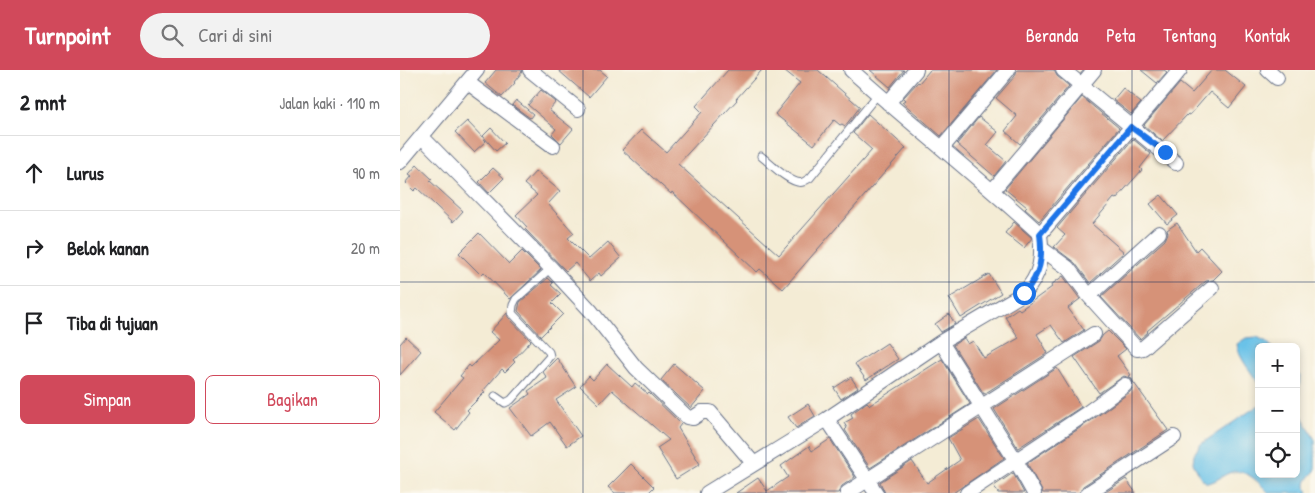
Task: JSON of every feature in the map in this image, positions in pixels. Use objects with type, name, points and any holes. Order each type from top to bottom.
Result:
[{"type":"street","points":[[400,162],[477,70]]},
{"type":"street","points":[[530,70],[578,109]]},
{"type":"street","points":[[713,492],[942,342],[1024,293],[1034,282],[1039,271],[1042,249],[1040,234],[993,190],[851,70]]},
{"type":"street","points":[[883,99],[916,70]]},
{"type":"street","points":[[942,148],[1008,70]]},
{"type":"street","points":[[1063,70],[1176,162]]},
{"type":"street","points":[[993,190],[1094,70]]},
{"type":"street","points":[[1040,234],[1180,70]]},
{"type":"street","points":[[466,82],[553,146]]},
{"type":"street","points":[[422,138],[552,268],[591,311],[636,368],[690,418],[694,418],[702,412],[710,412],[754,464]]},
{"type":"street","points":[[1089,296],[1159,233]]},
{"type":"street","points":[[1042,249],[1068,268],[1089,296],[1130,343],[1140,350],[1212,288]]},
{"type":"street","points":[[847,493],[1094,334]]},
{"type":"street","points":[[942,342],[1034,493]]},
{"type":"street","points":[[968,493],[1087,414],[1125,385]]},
{"type":"street","points":[[827,419],[876,493]]},
{"type":"street","points":[[1088,493],[1174,437]]},
{"type":"lane","points":[[761,156],[783,175],[796,182],[802,182],[810,178],[883,99]]},
{"type":"lane","points":[[495,396],[505,403],[511,400],[550,356],[549,352],[512,313],[516,299],[552,268]]},
{"type":"water","points":[[1257,337],[1268,343],[1255,343],[1255,379],[1238,350],[1237,344],[1246,338]]},
{"type":"water","points":[[1255,408],[1255,478],[1300,478],[1300,408],[1301,414],[1315,440],[1315,471],[1307,481],[1308,493],[1269,493],[1253,478],[1238,472],[1229,473],[1207,483],[1201,478],[1193,463],[1194,454],[1201,444]]},
{"type":"building","points":[[496,70],[521,70],[522,72],[502,97],[485,83]]},
{"type":"building","points":[[558,70],[600,70],[607,76],[589,97]]},
{"type":"building","points":[[728,70],[762,70],[678,164],[779,255],[872,150],[853,133],[868,114],[906,148],[783,289],[760,269],[757,272],[672,192],[671,194],[622,150],[641,130],[666,152],[702,112],[696,106]]},
{"type":"building","points":[[784,70],[818,70],[860,107],[845,126],[840,125],[834,120],[814,145],[775,114],[800,83]]},
{"type":"building","points":[[870,70],[904,70],[890,87]]},
{"type":"building","points":[[930,70],[997,70],[941,136],[902,102],[905,100],[903,98]]},
{"type":"building","points":[[1017,70],[1054,70],[1057,76],[1069,86],[1020,144],[1005,131],[1017,116],[996,98],[1015,76]]},
{"type":"building","points":[[1141,70],[1164,70],[1167,72],[1157,83]]},
{"type":"building","points":[[1212,70],[1225,70],[1246,87],[1229,108],[1210,92],[1190,115],[1188,114],[1162,141],[1144,125],[1180,83],[1192,93]]},
{"type":"building","points":[[1123,88],[1141,103],[1131,114],[1113,100]]},
{"type":"building","points":[[541,90],[556,102],[549,110],[573,129],[561,143],[552,134],[556,129],[528,105]]},
{"type":"building","points":[[1082,97],[1119,128],[1039,221],[1025,209],[1027,207],[1005,189]]},
{"type":"building","points":[[516,100],[533,114],[530,118],[512,105]]},
{"type":"building","points":[[979,117],[998,132],[987,145],[1006,161],[994,176],[957,144]]},
{"type":"building","points":[[467,121],[486,141],[474,152],[455,132]]},
{"type":"building","points":[[491,128],[505,143],[496,151],[483,136]]},
{"type":"building","points":[[1133,139],[1151,154],[1140,168],[1142,170],[1116,199],[1114,198],[1092,224],[1124,252],[1090,283],[1075,263],[1054,247],[1065,235],[1057,228]]},
{"type":"building","points":[[417,165],[432,179],[430,181],[463,211],[453,222],[417,188],[414,191],[406,183],[412,176],[409,174]]},
{"type":"building","points":[[493,168],[504,178],[489,193],[479,182]]},
{"type":"building","points":[[536,171],[560,191],[548,204],[574,233],[568,238],[589,259],[608,242],[621,258],[601,276],[599,273],[590,281],[575,263],[566,271],[525,229],[527,227],[516,215],[537,195],[524,184]]},
{"type":"building","points":[[1161,195],[1178,215],[1167,224],[1150,204]]},
{"type":"building","points":[[1014,222],[1032,238],[1024,248],[1005,233]]},
{"type":"building","points":[[1177,223],[1196,251],[1200,247],[1222,271],[1213,280],[1206,281],[1140,339],[1101,297],[1165,240],[1168,233],[1167,230]]},
{"type":"building","points":[[479,233],[509,264],[522,251],[541,270],[510,299],[484,272],[481,275],[459,253]]},
{"type":"building","points":[[989,274],[1001,293],[961,318],[949,298]]},
{"type":"building","points":[[1063,276],[1080,299],[1068,308],[1084,330],[1064,343],[1051,325],[1037,334],[1048,353],[984,394],[953,345],[964,338],[968,344],[973,341],[984,358],[1019,338],[1005,317],[1018,308],[1020,310],[1052,287],[1051,285]]},
{"type":"building","points":[[548,278],[553,283],[551,285],[561,294],[552,303],[563,314],[541,336],[518,311],[520,302]]},
{"type":"building","points":[[507,313],[508,317],[531,341],[513,360],[515,362],[505,372],[502,369],[483,391],[485,392],[467,410],[469,412],[455,430],[434,412],[463,378],[460,376],[469,365],[471,367],[499,340],[490,332]]},
{"type":"building","points":[[949,314],[955,324],[941,332],[935,324]]},
{"type":"building","points":[[1108,331],[1126,349],[1117,356],[1131,375],[1129,376],[1131,379],[1124,376],[1099,393],[1074,357],[1099,341]]},
{"type":"building","points":[[406,337],[421,351],[400,375],[400,344]]},
{"type":"building","points":[[887,343],[898,359],[866,380],[855,364]]},
{"type":"building","points":[[557,358],[576,387],[556,400],[581,436],[567,446],[550,422],[531,436],[510,408],[530,394],[528,391],[547,378],[543,372]]},
{"type":"building","points":[[942,359],[970,404],[870,468],[845,430],[847,428],[844,423],[853,418],[851,414],[867,402],[870,405]]},
{"type":"building","points":[[607,364],[632,387],[635,383],[649,393],[681,424],[678,428],[700,464],[676,479],[657,448],[669,440],[612,390],[599,404],[580,386],[589,376],[593,380]]},
{"type":"building","points":[[674,364],[705,391],[691,408],[661,380]]},
{"type":"building","points":[[1057,368],[1081,407],[1018,448],[994,409]]},
{"type":"building","points":[[851,377],[858,388],[841,399],[834,388]]},
{"type":"building","points":[[1132,380],[1168,430],[1083,486],[1079,493],[1043,493],[1027,463],[1130,392],[1133,388]]},
{"type":"building","points":[[808,404],[815,416],[796,428],[788,417]]},
{"type":"building","points":[[979,419],[1004,458],[953,493],[885,493],[880,482],[912,461],[927,483],[960,460],[948,438]]},
{"type":"building","points":[[830,439],[855,477],[842,486],[838,493],[736,493],[758,478],[767,491],[788,477],[781,466],[809,446],[812,451]]},
{"type":"building","points":[[631,464],[654,487],[648,493],[615,493],[608,487]]},
{"type":"building","points":[[1013,473],[1024,493],[998,493],[994,486]]},
{"type":"building","points":[[1126,479],[1136,493],[1104,493]]},
{"type":"route","points":[[1024,293],[1034,282],[1039,271],[1042,249],[1040,234],[1131,127],[1165,152]]}]
